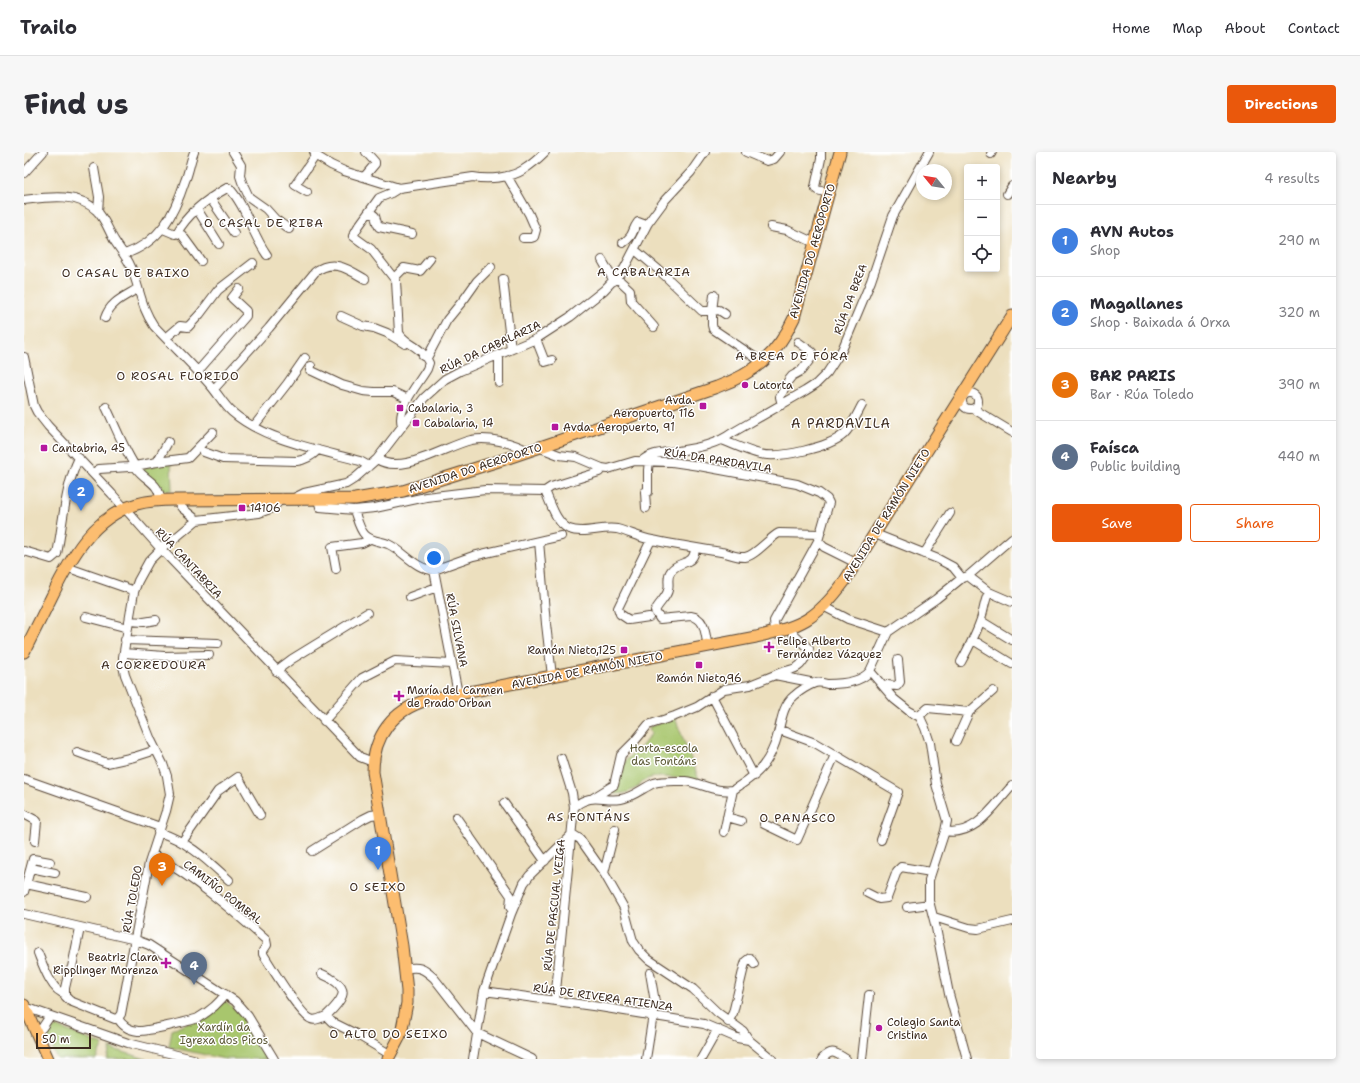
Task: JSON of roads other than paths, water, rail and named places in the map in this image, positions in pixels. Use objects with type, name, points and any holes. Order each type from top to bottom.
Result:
[{"type":"main road","name":"AVENIDA DO AEROPORTO","points":[[24,652],[66,567],[75,552],[89,535],[112,516],[137,504],[160,500],[282,498],[356,499],[402,491],[440,480],[717,387],[745,375],[761,364],[780,344],[794,318],[840,152]]},
{"type":"main road","name":"AVENIDA DE RAMÓN NIETO","points":[[389,1057],[399,1038],[405,1019],[407,1003],[402,946],[373,772],[373,762],[377,743],[391,721],[404,710],[415,704],[458,694],[708,647],[791,628],[806,621],[825,607],[834,596],[963,397],[1012,316]]},
{"type":"main road","points":[[24,1006],[48,1059]]},
{"type":"street","points":[[24,173],[42,152]]},
{"type":"street","points":[[125,254],[146,245],[163,229],[174,210],[186,180],[189,165],[194,152]]},
{"type":"street","points":[[233,152],[241,165],[240,176],[249,197],[266,209],[275,219],[289,229]]},
{"type":"street","points":[[364,177],[375,164],[366,152]]},
{"type":"street","points":[[307,192],[295,185],[315,153],[331,165],[344,172],[398,188],[473,178],[482,179],[507,176],[522,171],[533,164],[545,152]]},
{"type":"street","name":"RÚA DA CABALARIA","points":[[294,498],[304,493],[346,484],[354,479],[377,459],[424,398],[445,379],[460,371],[536,339],[570,317],[604,290],[616,279],[627,265],[646,225],[691,172],[705,152]]},
{"type":"street","points":[[746,152],[767,161],[774,159],[780,152]]},
{"type":"street","points":[[821,152],[815,187],[817,190],[828,193]]},
{"type":"street","name":"RÚA DA BREA","points":[[646,461],[648,455],[677,451],[722,440],[816,384],[827,373],[839,355],[871,281],[893,216],[929,152]]},
{"type":"street","points":[[94,168],[99,197],[98,212]]},
{"type":"street","points":[[507,176],[529,214],[536,230],[534,237],[523,238]]},
{"type":"street","points":[[1007,194],[1012,186]]},
{"type":"street","points":[[177,233],[186,219],[197,209],[210,198],[226,188],[229,188],[238,201],[257,239],[267,255]]},
{"type":"street","points":[[398,188],[379,198],[353,236],[371,249],[396,281],[399,333],[422,352],[429,363],[427,369],[408,399],[401,417],[402,425]]},
{"type":"street","points":[[24,200],[45,197],[62,197],[82,202],[98,212],[129,261],[149,317],[166,338],[214,389],[232,412],[254,426],[288,441],[360,461],[369,466]]},
{"type":"street","points":[[210,198],[234,233]]},
{"type":"street","points":[[197,209],[219,244]]},
{"type":"street","points":[[370,212],[376,216],[376,223],[379,227],[412,234]]},
{"type":"street","points":[[623,243],[632,236],[638,222],[646,225]]},
{"type":"street","points":[[771,227],[787,230],[815,243]]},
{"type":"street","points":[[163,229],[182,235],[201,261]]},
{"type":"street","points":[[635,250],[660,271],[702,311],[719,310],[724,314]]},
{"type":"street","points":[[394,278],[404,268],[420,271],[430,259]]},
{"type":"street","points":[[602,260],[616,279],[630,290],[631,301],[654,327]]},
{"type":"street","points":[[166,338],[180,326],[188,327],[218,290],[253,263]]},
{"type":"street","points":[[214,389],[269,328],[319,268],[338,265],[365,280]]},
{"type":"street","points":[[427,358],[447,320],[477,281],[491,267]]},
{"type":"street","points":[[503,279],[511,349]]},
{"type":"street","points":[[105,318],[107,312],[116,302],[138,289]]},
{"type":"street","points":[[198,371],[246,316],[246,311],[232,298],[239,289]]},
{"type":"street","points":[[714,295],[712,311],[713,329],[756,358],[761,364]]},
{"type":"street","points":[[341,316],[363,326],[387,333],[427,358]]},
{"type":"street","points":[[536,339],[545,362],[552,360]]},
{"type":"street","points":[[782,405],[780,397],[788,381],[792,376],[801,371],[812,357],[812,352],[798,342]]},
{"type":"street","points":[[499,354],[499,383]]},
{"type":"street","name":"RÚA CANTABRIA","points":[[24,357],[28,370],[32,398],[37,412],[48,426],[276,671],[360,757],[373,762]]},
{"type":"street","points":[[254,426],[305,358]]},
{"type":"street","points":[[311,366],[310,370],[342,385],[363,391],[393,392],[408,399]]},
{"type":"street","points":[[963,397],[971,409],[975,408],[977,411],[1012,432]]},
{"type":"street","points":[[963,397],[978,398],[978,404],[975,408]]},
{"type":"street","points":[[722,440],[761,455],[775,455],[808,450],[840,438],[846,432],[862,405]]},
{"type":"street","points":[[106,407],[136,466],[159,490],[160,500]]},
{"type":"street","points":[[93,473],[99,469],[113,469],[188,458],[212,432]]},
{"type":"street","points":[[318,499],[320,507],[354,510],[375,508],[426,497],[485,490],[545,491],[551,487],[599,472],[602,468],[576,457],[558,455],[483,439],[465,442],[417,460],[393,464],[377,459]]},
{"type":"street","points":[[158,462],[168,442]]},
{"type":"street","points":[[204,452],[222,460],[297,461],[304,460],[318,450]]},
{"type":"street","points":[[24,551],[51,559],[57,554],[66,501],[74,467],[79,458]]},
{"type":"street","name":"RÚA DA PARDAVILA","points":[[602,468],[608,469],[635,461],[672,462],[797,484],[819,493],[827,499],[829,503],[819,537],[774,621],[775,632]]},
{"type":"street","points":[[646,461],[648,470],[648,492],[645,492],[646,508]]},
{"type":"street","points":[[545,491],[561,524],[570,529],[582,531],[609,528],[616,529],[651,540],[745,557],[750,555],[774,535],[780,533],[819,537],[824,546],[856,563]]},
{"type":"street","points":[[176,500],[182,508],[197,520],[259,512],[273,508],[282,498]]},
{"type":"street","points":[[354,510],[361,530],[370,539],[389,545],[427,570],[434,570],[473,556],[561,536]]},
{"type":"street","points":[[924,554],[950,513]]},
{"type":"street","name":"RÚA TOLEDO","points":[[197,520],[161,549],[144,570],[134,592],[125,640],[123,666],[165,770],[170,789],[166,811],[152,854],[136,940],[149,945],[226,994],[237,1003],[248,1016],[274,1059]]},
{"type":"street","points":[[875,534],[938,559],[953,567],[965,577],[989,592],[1012,602]]},
{"type":"street","points":[[775,675],[815,683],[843,683],[867,675],[870,672],[888,632],[936,599],[1012,538]]},
{"type":"street","points":[[336,569],[332,547],[362,543],[370,539]]},
{"type":"street","points":[[649,617],[629,620],[620,614],[618,608],[651,540]]},
{"type":"street","points":[[539,541],[552,676]]},
{"type":"street","points":[[695,548],[695,555],[690,561],[678,566],[670,572],[668,578],[668,590],[658,604],[656,611],[660,619],[691,616],[696,617],[703,625],[708,647]]},
{"type":"street","points":[[66,567],[134,592]]},
{"type":"street","name":"RÚA SILVANA","points":[[434,570],[458,694]]},
{"type":"street","points":[[410,598],[437,587]]},
{"type":"street","points":[[960,662],[973,640],[981,621],[986,597],[989,592]]},
{"type":"street","points":[[825,607],[848,619],[888,632]]},
{"type":"street","points":[[276,671],[292,659],[367,613]]},
{"type":"street","points":[[86,617],[128,624],[156,620]]},
{"type":"street","points":[[981,621],[1012,640]]},
{"type":"street","points":[[574,807],[594,798],[614,785],[621,755],[634,742],[648,724],[675,716],[697,707],[724,689],[750,685],[781,671],[792,670],[800,666],[808,653],[794,635],[791,628]]},
{"type":"street","points":[[125,640],[218,643]]},
{"type":"street","points":[[973,640],[1012,664]]},
{"type":"street","points":[[124,653],[164,656],[209,655]]},
{"type":"street","points":[[884,687],[887,685],[897,686],[900,682],[898,660]]},
{"type":"street","points":[[324,720],[362,678],[395,661],[452,664]]},
{"type":"street","points":[[870,672],[894,699],[909,711],[919,716],[930,743],[936,784],[947,821],[930,872],[929,901],[934,917],[949,994],[967,1059]]},
{"type":"street","points":[[594,798],[620,799],[631,796],[654,784],[664,781],[686,782],[711,788],[729,791],[733,790],[759,772],[765,764],[774,747],[785,708],[789,700],[795,694],[815,683]]},
{"type":"street","points":[[956,741],[969,712],[993,691]]},
{"type":"street","points":[[712,696],[754,776]]},
{"type":"street","points":[[919,716],[928,708],[969,712]]},
{"type":"street","points":[[780,730],[815,743],[898,792],[881,840]]},
{"type":"street","points":[[77,752],[107,764],[156,750]]},
{"type":"street","points":[[764,824],[797,840],[835,755]]},
{"type":"street","name":"RÚA DE PASCUAL VEIGA","points":[[555,1001],[574,807],[572,793],[561,758]]},
{"type":"street","points":[[182,842],[218,791],[238,777],[260,815]]},
{"type":"street","points":[[24,779],[159,830],[196,850],[229,880]]},
{"type":"street","points":[[944,831],[949,832],[962,830],[977,823],[990,813],[1012,786]]},
{"type":"street","points":[[724,832],[733,790]]},
{"type":"street","points":[[504,804],[545,861]]},
{"type":"street","points":[[24,814],[37,821],[35,841]]},
{"type":"street","points":[[312,851],[363,819],[371,815],[380,814]]},
{"type":"street","points":[[456,817],[512,896],[510,907],[512,912]]},
{"type":"street","points":[[727,817],[741,821]]},
{"type":"street","points":[[604,873],[615,829]]},
{"type":"street","points":[[473,1059],[484,992],[512,912],[524,883],[530,875],[572,834],[580,839],[604,873],[624,908],[632,941],[639,950],[648,959],[692,989],[728,1022],[743,1031],[749,1040],[772,1059]]},
{"type":"street","name":"CAMIÑO POMBAL","points":[[152,854],[197,883],[232,910],[266,940],[267,945],[263,951],[263,954],[285,988],[307,1017],[315,1020],[326,1016]]},
{"type":"street","points":[[50,862],[33,859],[25,888],[88,897]]},
{"type":"street","points":[[867,893],[879,899],[887,898],[897,871],[901,866],[930,872]]},
{"type":"street","points":[[31,868],[55,874]]},
{"type":"street","points":[[907,907],[930,904]]},
{"type":"street","points":[[24,914],[136,940],[121,1014],[118,1018]]},
{"type":"street","points":[[934,917],[969,928],[978,929],[1012,921]]},
{"type":"street","points":[[64,993],[80,928]]},
{"type":"street","points":[[38,953],[54,986],[64,993],[70,1001],[115,1019],[118,1018]]},
{"type":"street","points":[[728,1022],[733,1013],[746,961],[750,958],[754,964]]},
{"type":"street","points":[[404,969],[417,968],[428,972],[477,1033],[532,1059]]},
{"type":"street","points":[[646,1059],[654,1002],[650,973]]},
{"type":"street","points":[[322,974],[330,977],[340,986],[343,992],[342,996],[326,1016],[332,1022],[356,1034],[389,1057]]},
{"type":"street","name":"RÚA DE RIVERA ATIENZA","points":[[484,992],[691,1021],[718,1029],[738,1038],[749,1040]]},
{"type":"street","points":[[118,1018],[124,1026],[140,1031],[196,1019],[210,1010],[226,994]]},
{"type":"street","points":[[862,1059],[869,995]]},
{"type":"street","points":[[24,1006],[128,1043],[193,1059]]},
{"type":"street","points":[[34,1028],[42,1028],[46,1014]]},
{"type":"street","points":[[701,1059],[718,1029]]},
{"type":"street","points":[[822,1059],[829,1053],[834,1052],[846,1059]]},
{"type":"place","name":"Latorta","points":[[745,385]]},
{"type":"place","name":"Avda. Aeropuerto, 116","points":[[703,406]]},
{"type":"place","name":"Cabalaria, 3","points":[[400,408]]},
{"type":"place","name":"Cabalaria, 14","points":[[416,423]]},
{"type":"place","name":"Avda. Aeropuerto, 91","points":[[555,427]]},
{"type":"place","name":"Cantabria, 45","points":[[44,448]]},
{"type":"place","name":"14106","points":[[242,508]]},
{"type":"place","name":"Magallanes","points":[[81,511]]},
{"type":"place","name":"Felipe Alberto Fernández Vázquez","points":[[769,647]]},
{"type":"place","name":"Ramón Nieto,125","points":[[624,650]]},
{"type":"place","name":"Ramón Nieto,96","points":[[699,665]]},
{"type":"place","name":"María del Carmen de Prado Orban","points":[[399,696]]},
{"type":"place","name":"AVN Autos","points":[[378,870]]},
{"type":"place","name":"BAR PARIS","points":[[162,886]]},
{"type":"place","name":"Beatriz Clara Ripplinger Morenza","points":[[166,963]]},
{"type":"place","name":"Faísca","points":[[194,985]]},
{"type":"place","name":"Colegio Santa Cristina","points":[[879,1028]]},
{"type":"district","name":"O CASAL DE RIBA","points":[[264,223]]},
{"type":"district","name":"A CABALARIA","points":[[644,272]]},
{"type":"district","name":"O CASAL DE BAIXO","points":[[126,273]]},
{"type":"district","name":"A BREA DE FÓRA","points":[[792,356]]},
{"type":"district","name":"O ROSAL FLORIDO","points":[[178,376]]},
{"type":"district","name":"A PARDAVILA","points":[[841,423]]},
{"type":"district","name":"A CORREDOURA","points":[[154,665]]},
{"type":"district","name":"AS FONTÁNS","points":[[589,817]]},
{"type":"district","name":"O PANASCO","points":[[798,818]]},
{"type":"district","name":"O SEIXO","points":[[378,887]]},
{"type":"district","name":"O ALTO DO SEIXO","points":[[389,1034]]},
{"type":"park label","name":"Horta-escola das Fontáns","points":[[664,754]]},
{"type":"park label","name":"Xardín da Igrexa dos Picos","points":[[224,1033]]}]
